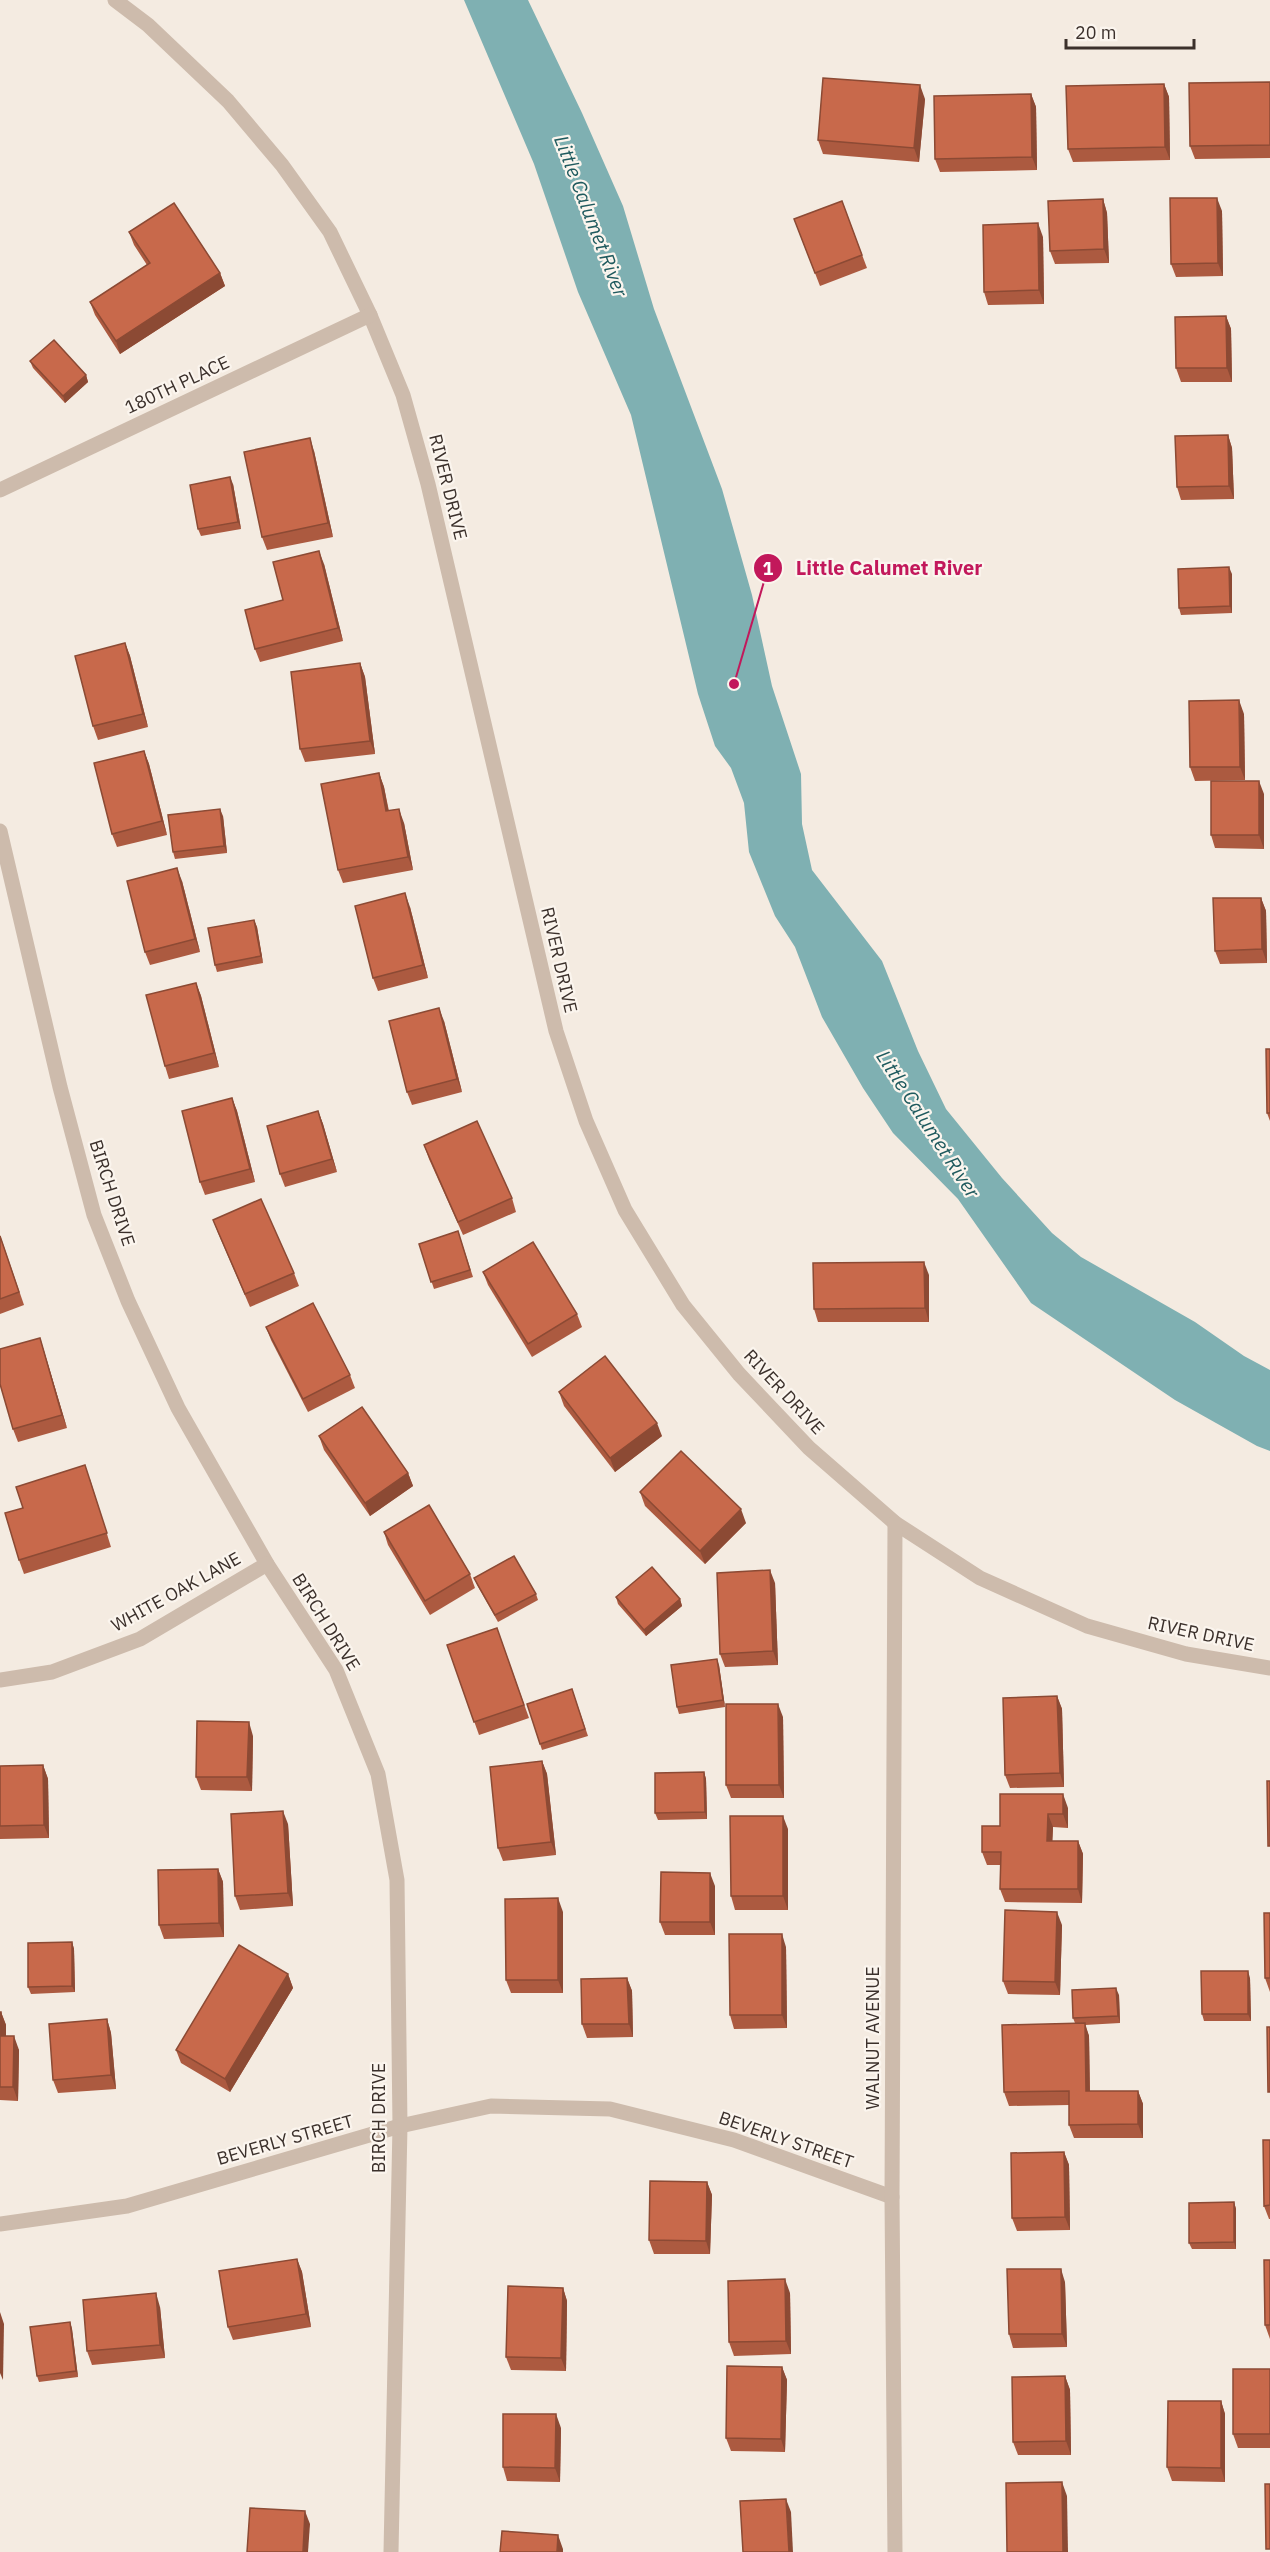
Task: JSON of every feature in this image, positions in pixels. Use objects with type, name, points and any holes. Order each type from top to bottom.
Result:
[{"type":"street","name":"RIVER DRIVE","points":[[115,0],[148,25],[228,101],[282,165],[330,232],[370,315],[403,395],[428,484],[556,1031],[586,1120],[625,1210],[683,1305],[739,1374],[809,1448],[895,1523],[980,1578],[1087,1626],[1186,1654],[1270,1668]]},
{"type":"street","name":"180TH PLACE","points":[[0,490],[370,315]]},
{"type":"street","name":"BIRCH DRIVE","points":[[0,831],[60,1087],[94,1215],[128,1301],[178,1408],[267,1564],[336,1670],[378,1774],[397,1880],[400,2126],[392,2552]]},
{"type":"street","name":"WALNUT AVENUE","points":[[895,1523],[892,2197],[895,2552]]},
{"type":"street","name":"WHITE OAK LANE","points":[[0,1680],[52,1672],[140,1639],[267,1564]]},
{"type":"street","name":"BEVERLY STREET","points":[[0,2224],[127,2206],[400,2126],[491,2106],[610,2109],[734,2140],[892,2197]]},
{"type":"water","points":[[464,0],[528,0],[623,206],[654,309],[722,489],[752,595],[772,686],[801,774],[802,824],[812,870],[882,961],[918,1051],[946,1109],[1002,1178],[1052,1233],[1081,1257],[1195,1322],[1244,1356],[1270,1370],[1270,1451],[1175,1400],[1031,1303],[958,1199],[893,1133],[863,1088],[822,1017],[795,947],[775,916],[749,852],[744,803],[731,768],[715,746],[698,694],[631,415],[578,292],[534,164]]},
{"type":"building","points":[[823,78],[920,85],[914,148],[818,140]]},
{"type":"building","points":[[1270,82],[1270,145],[1190,146],[1189,83]]},
{"type":"building","points":[[1164,84],[1165,147],[1068,149],[1066,86]]},
{"type":"building","points":[[1031,94],[1032,157],[935,159],[934,96]]},
{"type":"building","points":[[1170,198],[1217,198],[1218,263],[1171,264]]},
{"type":"building","points":[[1103,199],[1104,249],[1050,251],[1048,201]]},
{"type":"building","points":[[842,201],[862,255],[815,273],[794,219]]},
{"type":"building","points":[[174,203],[220,273],[116,341],[90,302],[150,263],[129,232]]},
{"type":"building","points":[[1038,223],[1039,290],[984,292],[983,225]]},
{"type":"building","points":[[1226,316],[1227,368],[1176,368],[1175,317]]},
{"type":"building","points":[[54,340],[86,375],[63,396],[30,361]]},
{"type":"building","points":[[1228,435],[1229,486],[1177,487],[1175,436]]},
{"type":"building","points":[[310,438],[328,523],[262,537],[244,452]]},
{"type":"building","points":[[230,477],[238,522],[198,529],[190,485]]},
{"type":"building","points":[[319,551],[338,628],[255,649],[245,610],[283,600],[273,562]]},
{"type":"building","points":[[1229,567],[1230,606],[1179,608],[1178,569]]},
{"type":"building","points":[[125,643],[143,714],[93,726],[75,656]]},
{"type":"building","points":[[360,663],[370,741],[300,749],[291,672]]},
{"type":"building","points":[[1239,700],[1240,767],[1190,767],[1189,701]]},
{"type":"building","points":[[144,751],[162,821],[112,834],[94,763]]},
{"type":"building","points":[[379,773],[386,811],[399,809],[408,857],[338,870],[321,784]]},
{"type":"building","points":[[1211,781],[1259,781],[1259,835],[1211,835]]},
{"type":"building","points":[[220,809],[224,846],[173,852],[168,815]]},
{"type":"building","points":[[177,868],[195,939],[145,952],[127,881]]},
{"type":"building","points":[[405,893],[423,965],[373,978],[355,906]]},
{"type":"building","points":[[1213,898],[1261,898],[1262,949],[1215,951]]},
{"type":"building","points":[[254,920],[261,956],[215,965],[208,928]]},
{"type":"building","points":[[196,983],[214,1053],[165,1066],[146,995]]},
{"type":"building","points":[[439,1008],[457,1079],[407,1092],[389,1021]]},
{"type":"building","points":[[1266,1049],[1270,1049],[1270,1113],[1267,1113]]},
{"type":"building","points":[[232,1098],[250,1169],[200,1182],[182,1111]]},
{"type":"building","points":[[318,1111],[332,1159],[280,1174],[267,1126]]},
{"type":"building","points":[[477,1121],[512,1198],[458,1222],[424,1145]]},
{"type":"building","points":[[261,1199],[294,1273],[245,1294],[213,1220]]},
{"type":"building","points":[[458,1231],[470,1270],[431,1282],[419,1244]]},
{"type":"building","points":[[0,1236],[19,1292],[0,1299]]},
{"type":"building","points":[[533,1242],[577,1314],[528,1344],[483,1272]]},
{"type":"building","points":[[924,1262],[925,1308],[814,1309],[813,1263]]},
{"type":"building","points":[[313,1303],[350,1375],[303,1399],[266,1327]]},
{"type":"building","points":[[40,1338],[62,1415],[13,1429],[0,1384],[0,1349]]},
{"type":"building","points":[[605,1356],[657,1423],[610,1458],[559,1392]]},
{"type":"building","points":[[362,1407],[408,1473],[365,1503],[319,1436]]},
{"type":"building","points":[[681,1451],[741,1509],[700,1551],[640,1492]]},
{"type":"building","points":[[85,1465],[107,1533],[19,1560],[5,1513],[23,1508],[16,1487]]},
{"type":"building","points":[[429,1505],[470,1574],[425,1601],[384,1532]]},
{"type":"building","points":[[514,1556],[536,1594],[495,1615],[474,1578]]},
{"type":"building","points":[[652,1567],[680,1599],[644,1630],[616,1597]]},
{"type":"building","points":[[770,1570],[773,1651],[720,1654],[717,1573]]},
{"type":"building","points":[[497,1628],[524,1705],[474,1722],[447,1645]]},
{"type":"building","points":[[717,1659],[723,1700],[677,1707],[671,1665]]},
{"type":"building","points":[[572,1689],[585,1729],[540,1744],[527,1704]]},
{"type":"building","points":[[1057,1696],[1060,1773],[1005,1775],[1003,1698]]},
{"type":"building","points":[[726,1704],[778,1704],[779,1785],[726,1785]]},
{"type":"building","points":[[197,1721],[249,1722],[247,1777],[196,1777]]},
{"type":"building","points":[[542,1761],[551,1842],[498,1848],[490,1767]]},
{"type":"building","points":[[43,1765],[44,1825],[0,1826],[0,1766]]},
{"type":"building","points":[[704,1772],[705,1812],[655,1813],[655,1773]]},
{"type":"building","points":[[1267,1781],[1270,1781],[1270,1846],[1268,1846]]},
{"type":"building","points":[[1000,1794],[1063,1794],[1063,1814],[1048,1814],[1047,1841],[1078,1841],[1078,1889],[1000,1889],[1001,1852],[982,1852],[982,1826],[1000,1826]]},
{"type":"building","points":[[283,1811],[288,1893],[235,1896],[231,1814]]},
{"type":"building","points":[[730,1816],[783,1816],[783,1896],[731,1896]]},
{"type":"building","points":[[218,1869],[219,1923],[159,1925],[158,1870]]},
{"type":"building","points":[[661,1872],[710,1873],[710,1922],[660,1922]]},
{"type":"building","points":[[558,1898],[558,1980],[506,1980],[505,1899]]},
{"type":"building","points":[[1005,1910],[1057,1912],[1055,1982],[1003,1981]]},
{"type":"building","points":[[1264,1913],[1270,1913],[1270,1978],[1265,1978]]},
{"type":"building","points":[[729,1934],[782,1934],[782,2015],[730,2015]]},
{"type":"building","points":[[72,1942],[72,1986],[28,1987],[28,1943]]},
{"type":"building","points":[[239,1945],[288,1974],[225,2079],[176,2050]]},
{"type":"building","points":[[1201,1971],[1248,1971],[1248,2014],[1202,2014]]},
{"type":"building","points":[[627,1978],[629,2024],[582,2024],[581,1979]]},
{"type":"building","points":[[1116,1988],[1118,2016],[1073,2018],[1072,1990]]},
{"type":"building","points":[[0,2012],[1,2036],[14,2036],[13,2087],[0,2087]]},
{"type":"building","points":[[107,2019],[111,2075],[53,2080],[49,2024]]},
{"type":"building","points":[[1085,2023],[1086,2091],[1138,2091],[1138,2124],[1069,2125],[1069,2091],[1004,2092],[1002,2025]]},
{"type":"building","points":[[1267,2027],[1270,2027],[1270,2092],[1268,2092]]},
{"type":"building","points":[[1263,2140],[1270,2140],[1270,2205],[1264,2206]]},
{"type":"building","points":[[1064,2152],[1065,2217],[1012,2218],[1011,2153]]},
{"type":"building","points":[[650,2181],[707,2182],[706,2241],[649,2240]]},
{"type":"building","points":[[1234,2202],[1234,2242],[1189,2243],[1189,2203]]},
{"type":"building","points":[[297,2259],[306,2314],[228,2327],[219,2271]]},
{"type":"building","points":[[1264,2260],[1270,2260],[1270,2325],[1265,2325]]},
{"type":"building","points":[[1007,2269],[1061,2269],[1062,2334],[1009,2334]]},
{"type":"building","points":[[785,2279],[786,2341],[729,2342],[728,2281]]},
{"type":"building","points":[[508,2286],[563,2288],[561,2358],[506,2357]]},
{"type":"building","points":[[156,2293],[160,2345],[87,2351],[83,2300]]},
{"type":"building","points":[[70,2322],[76,2371],[37,2376],[30,2327]]},
{"type":"building","points":[[727,2366],[782,2367],[781,2439],[726,2438]]},
{"type":"building","points":[[1233,2369],[1270,2369],[1270,2434],[1233,2434]]},
{"type":"building","points":[[1065,2376],[1066,2441],[1013,2442],[1012,2377]]},
{"type":"building","points":[[1168,2401],[1221,2401],[1221,2468],[1167,2467]]},
{"type":"building","points":[[503,2414],[556,2414],[555,2468],[503,2467]]},
{"type":"building","points":[[1062,2482],[1063,2552],[1007,2552],[1006,2483]]},
{"type":"building","points":[[1265,2484],[1270,2484],[1270,2549],[1266,2549]]},
{"type":"building","points":[[786,2499],[789,2552],[743,2552],[740,2501]]},
{"type":"building","points":[[250,2508],[305,2511],[303,2552],[247,2552]]},
{"type":"building","points":[[502,2531],[558,2535],[557,2552],[500,2552]]},
{"type":"place","name":"Little Calumet River","points":[[734,684]]}]
